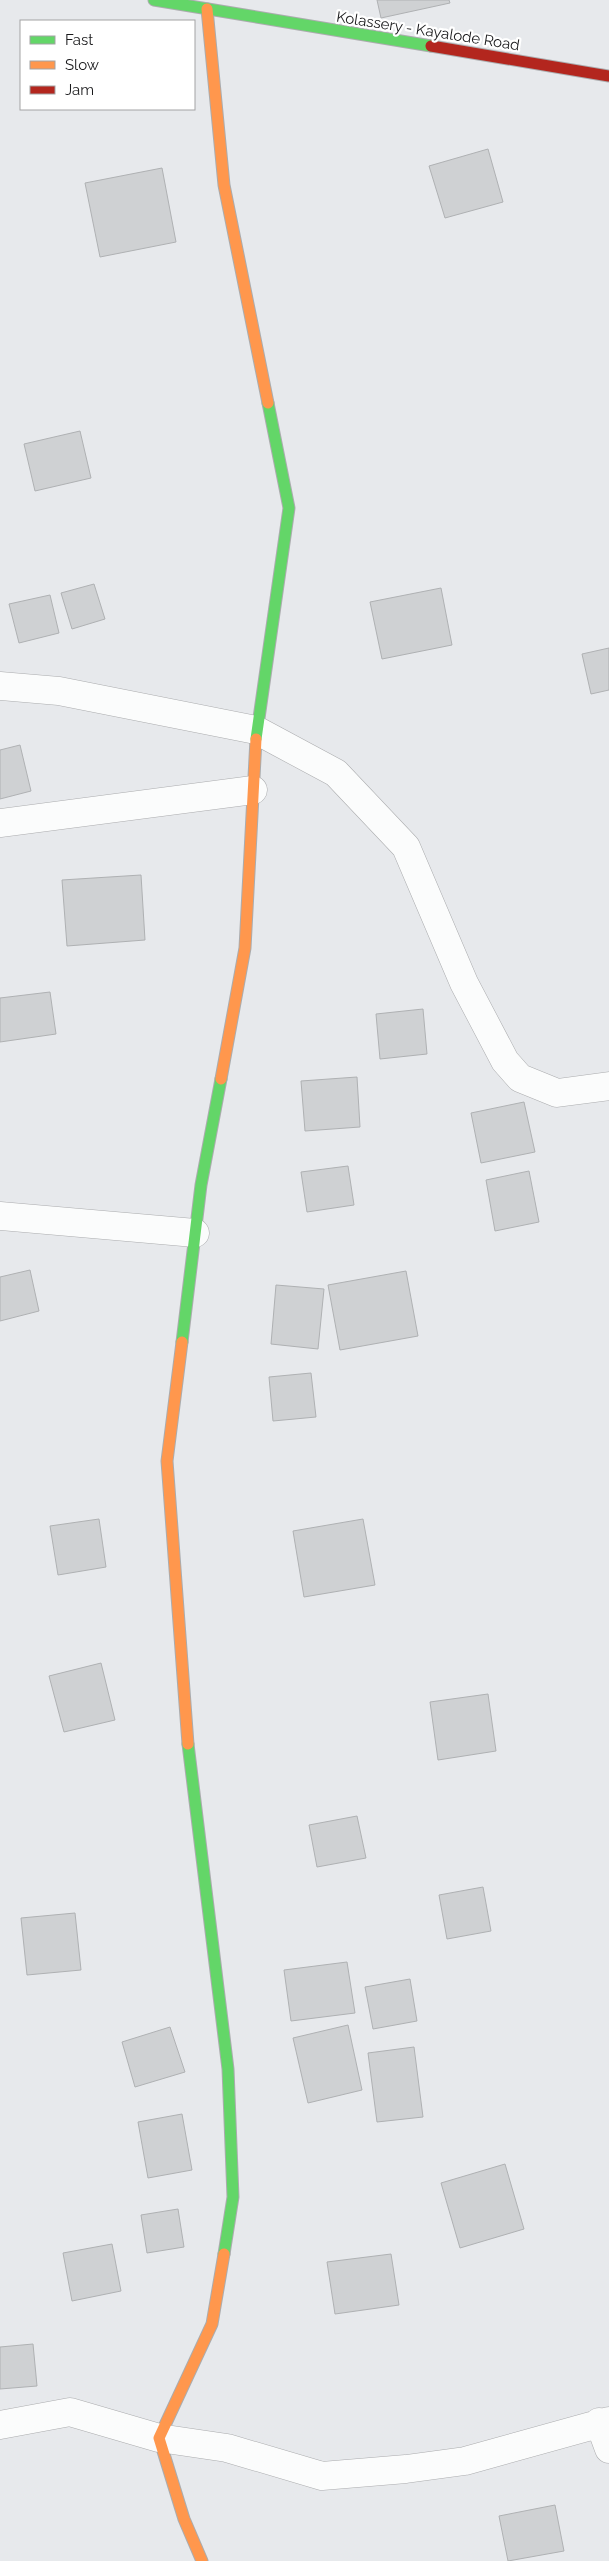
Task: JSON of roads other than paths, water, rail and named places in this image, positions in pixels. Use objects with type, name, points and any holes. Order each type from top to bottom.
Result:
[{"type":"street","name":"Kolassery - Kayalode Road","points":[[154,0],[609,76]]},
{"type":"street","points":[[202,2561],[184,2518],[158,2438],[212,2324],[233,2197],[228,2069],[190,1771],[167,1461],[201,1184],[245,948],[256,730],[289,508],[224,185],[207,9]]},
{"type":"street","points":[[0,686],[59,691],[256,730],[336,773],[406,847],[464,983],[505,1061],[520,1078],[557,1092],[609,1086]]},
{"type":"street","points":[[0,822],[253,790]]},
{"type":"street","points":[[0,1216],[195,1233]]},
{"type":"street","points":[[0,2425],[70,2412],[158,2438],[227,2448],[322,2476],[406,2469],[465,2461],[604,2422],[609,2449]]}]
